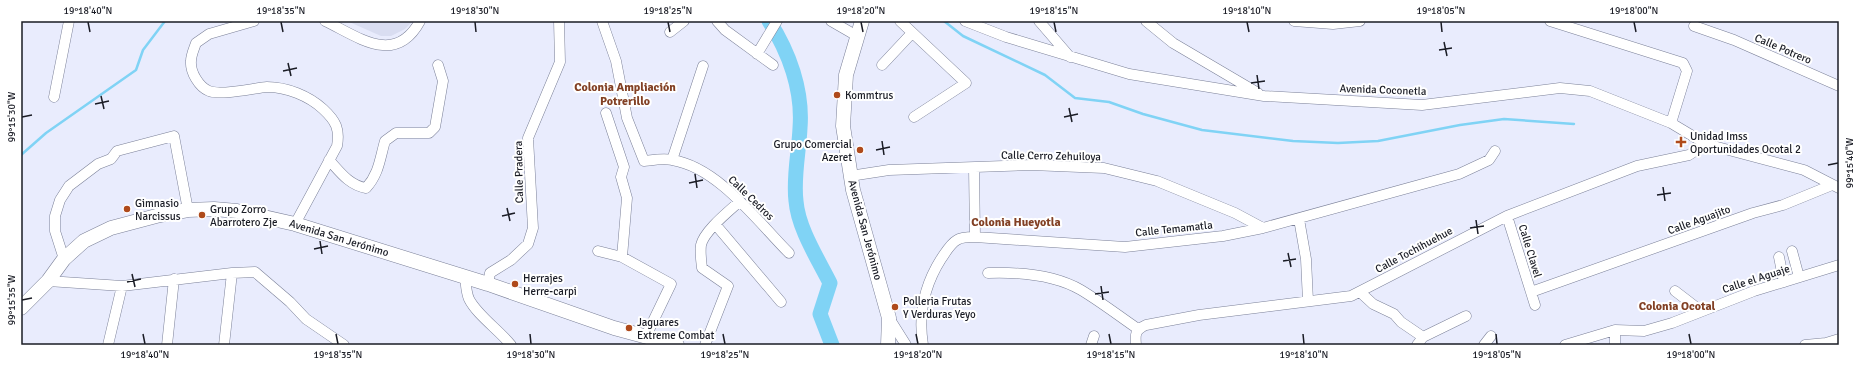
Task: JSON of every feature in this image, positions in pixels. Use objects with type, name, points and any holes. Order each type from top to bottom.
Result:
[{"type":"main road","name":"Avenida San Jerónimo","points":[[862,21],[846,75],[843,109],[845,144],[850,176],[888,318],[888,345]]},
{"type":"main road","name":"Avenida San Jerónimo","points":[[21,308],[48,281],[64,259],[84,241],[111,228],[160,215],[188,210],[214,209],[237,211],[295,224],[488,284],[614,328],[677,345]]},
{"type":"street","points":[[54,97],[69,21]]},
{"type":"street","points":[[254,21],[209,34],[196,43],[190,62],[196,80],[210,91],[221,92],[268,87],[283,89],[301,95],[318,105],[332,117],[339,134],[337,146],[295,224]]},
{"type":"street","points":[[325,21],[370,44],[381,45],[395,44],[410,36],[420,21]]},
{"type":"street","name":"Calle Pradera","points":[[488,284],[490,273],[511,260],[528,244],[533,228],[528,138],[560,62],[559,21]]},
{"type":"street","name":"Calle Cedros","points":[[602,21],[616,61],[627,118],[644,161],[672,160],[700,169],[726,189],[789,253]]},
{"type":"street","points":[[670,32],[684,21]]},
{"type":"street","points":[[717,21],[725,30],[758,52],[773,65]]},
{"type":"street","points":[[758,52],[777,21]]},
{"type":"street","points":[[831,21],[857,36]]},
{"type":"street","points":[[900,21],[966,83],[914,117]]},
{"type":"street","name":"Avenida Coconetla","points":[[965,21],[1006,37],[1070,58],[1129,74],[1264,96],[1422,105],[1560,88],[1590,91],[1671,123],[1706,144],[1804,170],[1836,187]]},
{"type":"street","points":[[1039,21],[1070,58]]},
{"type":"street","points":[[1146,21],[1173,43],[1264,96]]},
{"type":"street","points":[[1294,21],[1333,24],[1360,21]]},
{"type":"street","points":[[1550,21],[1683,63],[1687,71],[1671,123]]},
{"type":"street","name":"Calle Potrero","points":[[1694,26],[1734,40],[1839,86]]},
{"type":"street","points":[[882,65],[912,32]]},
{"type":"street","points":[[329,160],[345,178],[357,186],[366,188],[374,180],[385,141],[396,133],[429,133],[435,127],[444,82],[438,65]]},
{"type":"street","points":[[672,160],[703,66]]},
{"type":"street","points":[[606,113],[624,167],[621,177],[627,198],[622,257]]},
{"type":"street","points":[[64,259],[55,231],[55,216],[60,200],[69,186],[98,164],[111,158],[117,151],[174,136],[188,210]]},
{"type":"street","name":"Calle Tochihuehue","points":[[1138,329],[1146,325],[1200,315],[1351,296],[1507,216],[1637,166],[1689,155],[1706,144]]},
{"type":"street","name":"Calle Temamatla","points":[[923,345],[920,325],[923,299],[932,276],[949,247],[958,239],[975,236],[1125,247],[1223,236],[1299,219],[1459,174],[1489,160],[1495,151]]},
{"type":"street","name":"Calle Cerro Zehuiloya","points":[[850,176],[889,170],[1031,165],[1104,168],[1158,181],[1235,213],[1263,228]]},
{"type":"street","points":[[974,168],[975,236]]},
{"type":"street","name":"Calle Aguajito","points":[[1531,292],[1574,278],[1753,213],[1784,205],[1836,187]]},
{"type":"street","points":[[705,345],[728,286],[702,268],[700,256],[701,244],[715,224],[739,202]]},
{"type":"street","name":"Calle Clavel","points":[[1507,216],[1535,305]]},
{"type":"street","points":[[1299,219],[1306,259],[1308,301]]},
{"type":"street","points":[[715,224],[781,302]]},
{"type":"street","points":[[598,251],[622,257],[671,284],[646,336]]},
{"type":"street","points":[[1792,251],[1799,277]]},
{"type":"street","points":[[1779,257],[1784,282]]},
{"type":"street","name":"Calle el Aguaje","points":[[1565,345],[1583,342],[1615,330],[1644,331],[1672,323],[1747,293],[1839,265]]},
{"type":"street","points":[[48,281],[122,286],[174,279],[255,272],[306,318],[344,345]]},
{"type":"street","points":[[224,345],[232,273]]},
{"type":"street","points":[[988,273],[1023,273],[1066,284],[1081,290],[1138,329],[1135,335],[1136,345]]},
{"type":"street","points":[[465,277],[469,298],[478,312],[500,331],[511,345]]},
{"type":"street","points":[[167,345],[174,279]]},
{"type":"street","points":[[108,345],[122,286]]},
{"type":"street","points":[[1675,291],[1701,311]]},
{"type":"street","points":[[1360,292],[1373,304],[1394,314],[1420,341],[1466,316]]},
{"type":"street","points":[[888,318],[906,345]]},
{"type":"street","points":[[1615,330],[1615,345]]},
{"type":"street","points":[[1484,345],[1491,336]]},
{"type":"street","points":[[1805,345],[1826,344],[1839,339]]},
{"type":"shaded area","points":[[347,21],[413,21],[405,29],[391,36],[381,36]]},
{"type":"waterway","points":[[21,155],[46,133],[136,70],[143,50],[165,21]]},
{"type":"waterway","points":[[769,21],[783,45],[797,86],[800,114],[795,183],[796,201],[800,222],[804,232],[830,283],[820,314],[832,345]]},
{"type":"waterway","points":[[944,21],[963,36],[1045,75],[1075,98],[1109,102],[1143,114],[1202,130],[1293,141],[1338,143],[1378,141],[1460,125],[1504,119],[1574,124]]},
{"type":"place","name":"Kommtrus","points":[[837,95]]},
{"type":"place","name":"Unidad Imss Oportunidades Ocotal 2","points":[[1681,142]]},
{"type":"place","name":"Grupo Comercial Azeret","points":[[860,150]]},
{"type":"place","name":"Gimnasio Narcissus","points":[[127,209]]},
{"type":"place","name":"Grupo Zorro Abarrotero Zje","points":[[202,215]]},
{"type":"place","name":"Herrajes Herre-carpi","points":[[515,284]]},
{"type":"place","name":"Polleria Frutas Y Verduras Yeyo","points":[[895,307]]},
{"type":"place","name":"Jaguares Extreme Combat","points":[[629,328]]},
{"type":"district","name":"Colonia Ampliación Potrerillo","points":[[625,94]]},
{"type":"district","name":"Colonia Hueyotla","points":[[1016,222]]},
{"type":"district","name":"Colonia Ocotal","points":[[1677,306]]}]
